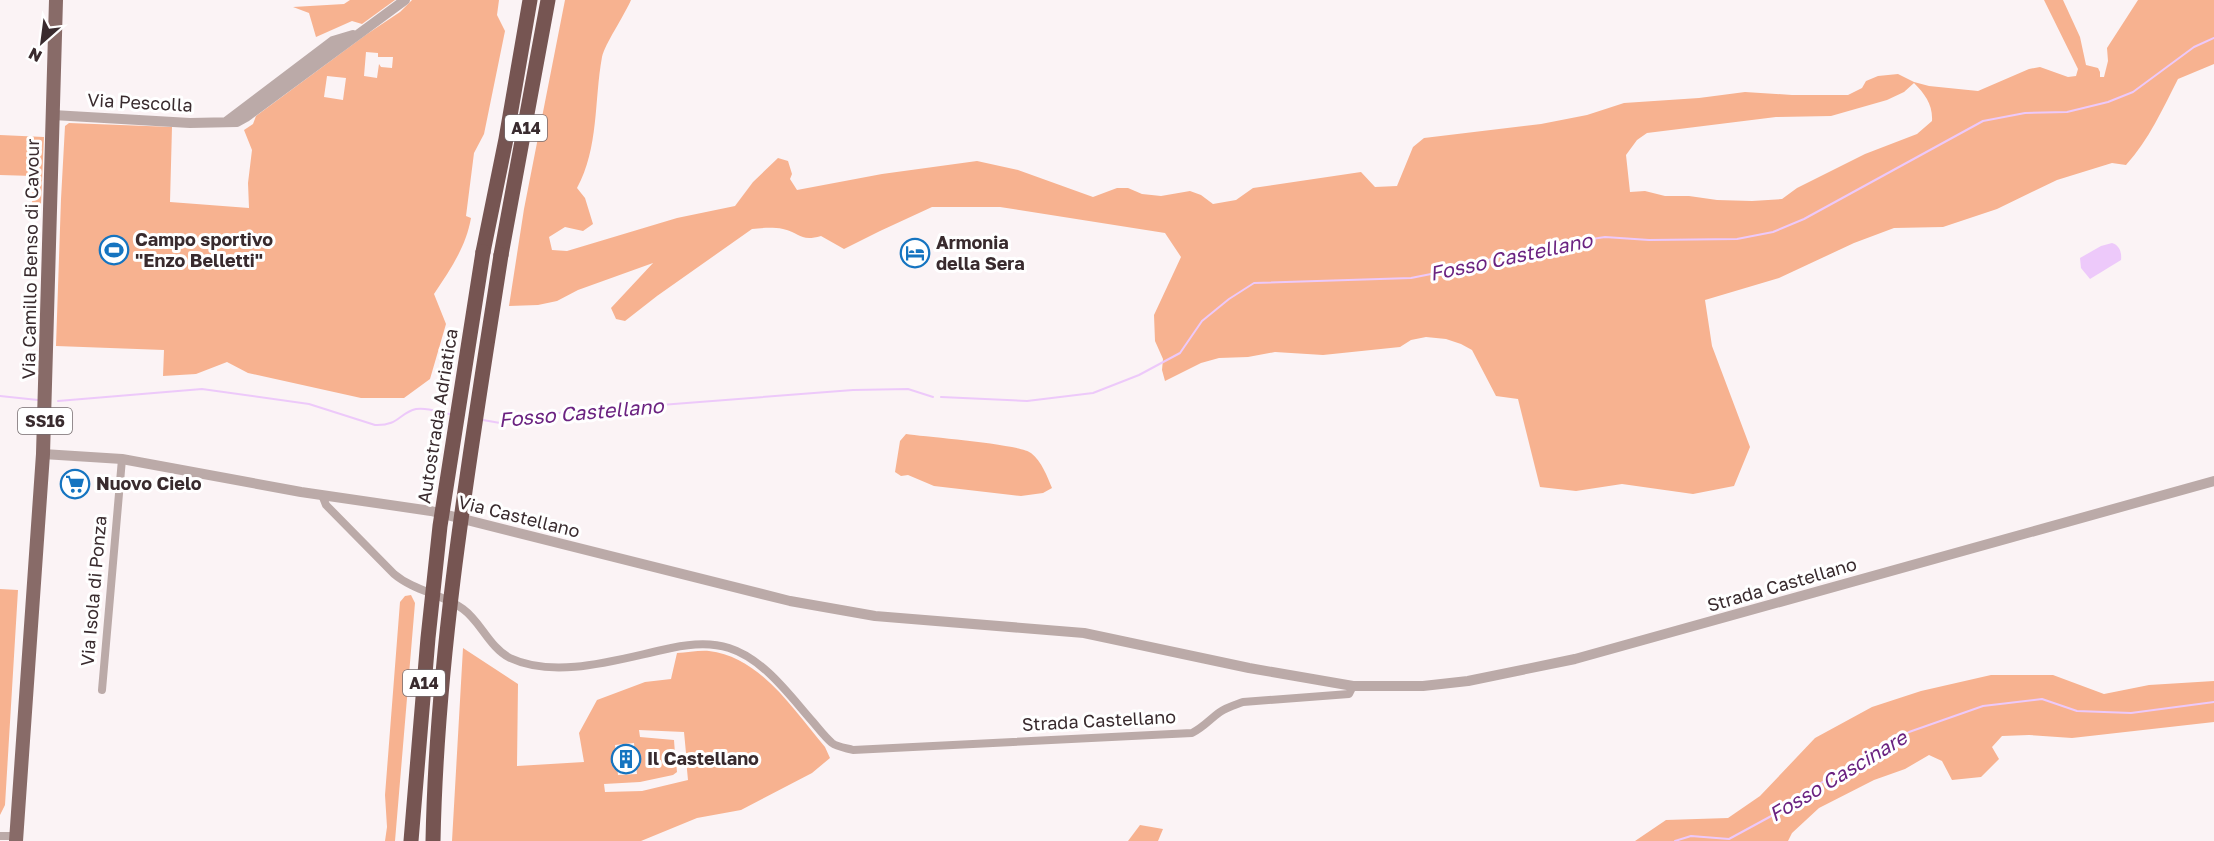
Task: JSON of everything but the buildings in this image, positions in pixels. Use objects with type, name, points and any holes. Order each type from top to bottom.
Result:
[{"type":"highway","name":"Autostrada Adriatica","points":[[411,841],[440,526],[483,252],[506,139],[530,0]]},
{"type":"highway","name":"Autostrada Adriatica","points":[[433,841],[446,646],[459,528],[501,255],[548,0]]},
{"type":"main road","name":"Via Camillo Benso di Cavour","points":[[16,839],[43,454],[56,0]]},
{"type":"street","name":"Via Pescolla","points":[[52,115],[190,123],[225,122],[333,41],[356,35],[405,0]]},
{"type":"street","name":"Via Castellano","points":[[43,454],[122,459],[322,495],[431,511],[790,601],[875,616]]},
{"type":"street","name":"Via Isola di Ponza","points":[[102,690],[122,459]]},
{"type":"street","name":"Strada Castellano","points":[[875,616],[1084,633],[1249,668],[1353,686],[1423,686],[1468,681],[1575,659],[2214,481]]},
{"type":"street","name":"Strada Castellano","points":[[322,495],[326,505],[405,583],[460,607],[479,625],[493,645],[509,657],[526,663],[565,667],[600,664],[687,644],[730,648],[756,663],[832,744],[853,750],[1174,735],[1204,728],[1227,707],[1243,702],[1349,694],[1353,686]]},
{"type":"street","points":[[0,836],[16,839]]},
{"type":"shaded area","points":[[350,0],[395,0],[362,24],[352,21],[316,37],[309,13],[293,7],[344,4]]},
{"type":"shaded area","points":[[412,0],[499,0],[497,15],[505,31],[484,134],[474,153],[466,216],[471,218],[469,229],[457,258],[434,294],[446,324],[430,379],[404,398],[361,398],[248,373],[227,362],[196,374],[163,376],[164,350],[56,346],[65,126],[69,123],[172,127],[170,202],[249,208],[248,183],[252,150],[244,130],[253,124],[256,116],[400,12]],"holes":[[[366,52],[378,53],[378,57],[393,57],[392,68],[381,67],[379,64],[377,78],[364,76]],[[327,76],[346,78],[343,100],[324,97]]]},
{"type":"shaded area","points":[[565,0],[631,0],[602,57],[589,157],[577,188],[585,198],[593,224],[583,231],[565,227],[549,237],[552,250],[567,251],[677,218],[735,206],[753,182],[778,158],[788,161],[792,174],[790,179],[797,190],[882,174],[977,161],[1018,170],[1093,197],[1117,188],[1128,188],[1142,194],[1161,196],[1190,191],[1201,195],[1213,204],[1236,200],[1253,188],[1361,172],[1375,187],[1397,186],[1413,147],[1424,138],[1541,124],[1587,115],[1624,103],[1699,98],[1745,92],[1848,95],[1862,88],[1866,81],[1878,76],[1898,74],[1929,86],[1978,91],[2029,69],[2040,67],[2068,77],[2076,76],[2078,69],[2044,0],[2063,0],[2080,37],[2086,65],[2098,68],[2100,77],[2104,77],[2108,61],[2107,48],[2138,0],[2214,0],[2214,64],[2178,79],[2149,134],[2126,165],[2112,163],[2057,180],[1997,209],[1943,227],[1894,228],[1854,243],[1779,278],[1705,300],[1712,346],[1750,447],[1734,486],[1693,494],[1622,484],[1576,491],[1540,487],[1518,399],[1496,396],[1472,350],[1446,339],[1426,337],[1411,340],[1400,347],[1323,355],[1275,352],[1248,357],[1219,358],[1201,363],[1165,381],[1162,370],[1163,359],[1155,341],[1154,315],[1181,257],[1165,233],[1000,207],[932,207],[844,249],[821,236],[809,238],[779,228],[752,229],[625,321],[616,319],[611,308],[653,263],[578,290],[557,301],[538,305],[509,306],[524,209]],"holes":[[[1914,83],[1930,105],[1932,121],[1917,134],[1865,154],[1797,188],[1782,199],[1717,200],[1689,196],[1665,196],[1645,191],[1630,192],[1626,155],[1637,140],[1647,133],[1776,117],[1831,116],[1887,100],[1904,92]]]},
{"type":"shaded area","points":[[0,135],[44,137],[41,204],[32,204],[33,176],[0,175]]},
{"type":"shaded area","points":[[2112,243],[2120,249],[2121,260],[2090,279],[2081,268],[2080,258],[2101,246]]},
{"type":"shaded area","points":[[906,434],[1023,450],[1031,453],[1038,461],[1052,488],[1043,493],[1021,496],[934,486],[908,475],[901,476],[895,472],[900,441]]},
{"type":"shaded area","points":[[0,589],[18,590],[5,805],[0,815]]},
{"type":"shaded area","points":[[411,595],[415,603],[395,841],[385,841],[387,827],[385,795],[400,602],[405,596]]},
{"type":"shaded area","points":[[463,648],[518,684],[517,766],[584,762],[579,733],[597,700],[645,682],[671,679],[677,653],[701,651],[728,655],[745,663],[760,675],[788,702],[825,747],[830,758],[812,773],[741,810],[697,818],[641,841],[452,841]],"holes":[[[639,730],[684,732],[686,753],[675,754],[674,740],[640,737]],[[634,743],[637,774],[618,775],[615,745]],[[686,759],[688,780],[642,791],[605,792],[604,784],[640,782],[673,775],[677,772],[676,760]]]},
{"type":"shaded area","points":[[1991,675],[2053,675],[2104,694],[2149,685],[2214,681],[2214,722],[2072,738],[2002,736],[1992,747],[1999,759],[1981,777],[1952,780],[1942,761],[1929,755],[1905,769],[1874,780],[1819,808],[1792,833],[1788,841],[1635,841],[1666,820],[1728,818],[1760,796],[1815,738],[1872,707],[1921,691]]},
{"type":"shaded area","points":[[1140,825],[1163,829],[1158,841],[1128,841]]},
{"type":"waterway","name":"Fosso Castellano","points":[[941,397],[1027,401],[1093,393],[1139,375],[1180,353],[1202,321],[1229,299],[1254,283],[1411,278],[1466,267],[1501,256],[1605,237],[1649,240],[1737,239],[1773,232],[1804,219],[1983,121],[2025,113],[2067,112],[2108,102],[2133,92],[2194,47],[2214,38]]},
{"type":"waterway","name":"Fosso Castellano","points":[[58,401],[202,389],[309,404],[375,425],[389,423],[416,409],[429,409],[450,414]]},
{"type":"waterway","name":"Fosso Castellano","points":[[483,420],[500,423],[558,413],[853,390],[908,389],[933,397]]},
{"type":"waterway","name":"Fosso Castellano","points":[[0,396],[38,400]]},
{"type":"waterway","name":"Fosso Cascinare","points":[[1675,841],[1691,836],[1729,839],[1775,814],[1824,781],[1909,732],[1983,706],[2042,699],[2077,711],[2131,713],[2214,702]]},
{"type":"place","name":"Campo sportivo \"Enzo Belletti\"","points":[[114,250]]},
{"type":"place","name":"Armonia della Sera","points":[[915,253]]},
{"type":"place","name":"Nuovo Cielo","points":[[75,484]]},
{"type":"place","name":"Il Castellano","points":[[626,759]]}]
